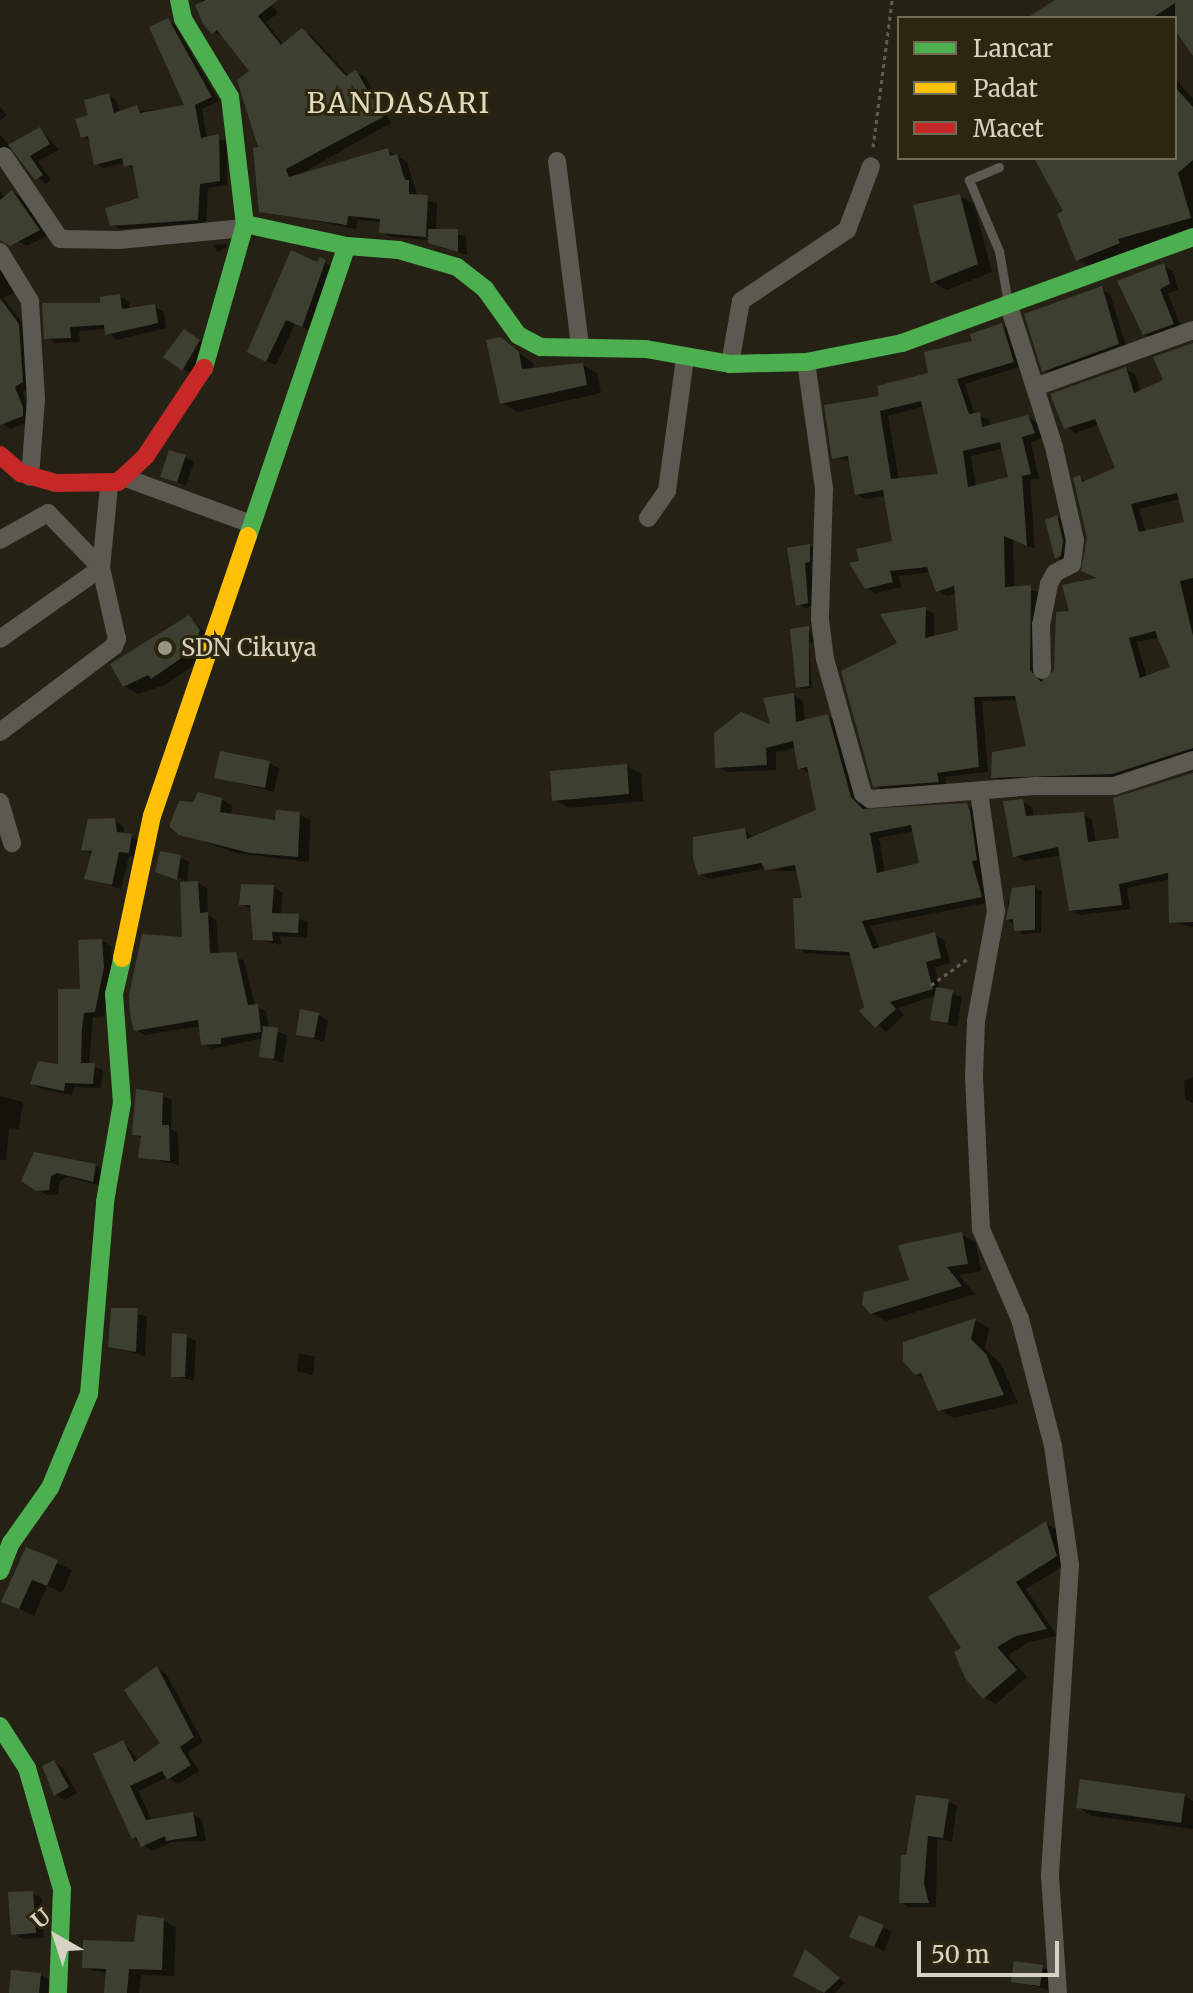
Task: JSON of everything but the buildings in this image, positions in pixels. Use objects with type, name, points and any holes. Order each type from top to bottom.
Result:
[{"type":"street","points":[[0,455],[30,477],[109,486],[126,478],[198,383],[211,358],[245,226],[230,97],[183,19],[179,0]]},
{"type":"street","points":[[4,156],[60,239],[119,240],[245,226],[347,246],[399,250],[457,267],[485,289],[523,339],[541,347],[580,346],[730,364],[806,362],[902,343],[1193,237]]},
{"type":"street","points":[[557,161],[580,346]]},
{"type":"street","points":[[730,364],[737,312],[747,293],[847,230],[871,166]]},
{"type":"street","points":[[0,1571],[11,1543],[50,1488],[89,1394],[105,1202],[122,1103],[114,994],[120,948],[152,816],[347,246]]},
{"type":"street","points":[[0,252],[30,301],[36,399],[30,477]]},
{"type":"street","points":[[1008,303],[1054,447],[1076,555],[1072,564],[1051,578],[1041,625],[1042,670]]},
{"type":"street","points":[[1035,387],[1193,330]]},
{"type":"street","points":[[648,518],[667,491],[685,357]]},
{"type":"street","points":[[806,362],[824,489],[820,619],[825,659],[861,792],[870,799],[1114,786],[1193,760]]},
{"type":"street","points":[[126,478],[251,524]]},
{"type":"street","points":[[0,732],[114,646],[117,639],[101,568],[109,486]]},
{"type":"street","points":[[0,540],[48,513],[101,568]]},
{"type":"street","points":[[0,639],[101,568]]},
{"type":"street","points":[[979,792],[996,911],[992,950],[980,995],[974,1076],[981,1229],[1024,1333],[1053,1446],[1070,1565],[1050,1876],[1058,1993]]},
{"type":"street","points":[[0,802],[12,843]]},
{"type":"street","points":[[0,1726],[27,1768],[45,1816],[59,1875],[58,1993]]},
{"type":"lane","points":[[999,167],[969,180],[999,251],[1008,303]]},
{"type":"path","points":[[871,166],[892,0]]},
{"type":"path","points":[[931,985],[965,959],[992,950]]},
{"type":"traffic: fast","points":[[179,0],[183,19],[230,97],[245,224],[204,368]]},
{"type":"traffic: fast","points":[[245,224],[347,246],[399,250],[457,267],[485,289],[518,335],[541,347],[646,349],[730,364],[806,362],[902,343],[1193,237]]},
{"type":"traffic: fast","points":[[248,536],[347,246]]},
{"type":"traffic: fast","points":[[0,1571],[11,1543],[50,1488],[89,1394],[105,1202],[122,1103],[114,994],[122,958]]},
{"type":"traffic: fast","points":[[0,1726],[27,1768],[62,1889],[58,1993]]},
{"type":"traffic: slow","points":[[122,958],[152,816],[248,536]]},
{"type":"traffic: jam","points":[[0,455],[21,473],[56,483],[118,482],[145,457],[204,368]]},
{"type":"place","name":"SDN Cikuya","points":[[165,648]]},
{"type":"district","name":"BANDASARI","points":[[399,103]]}]
